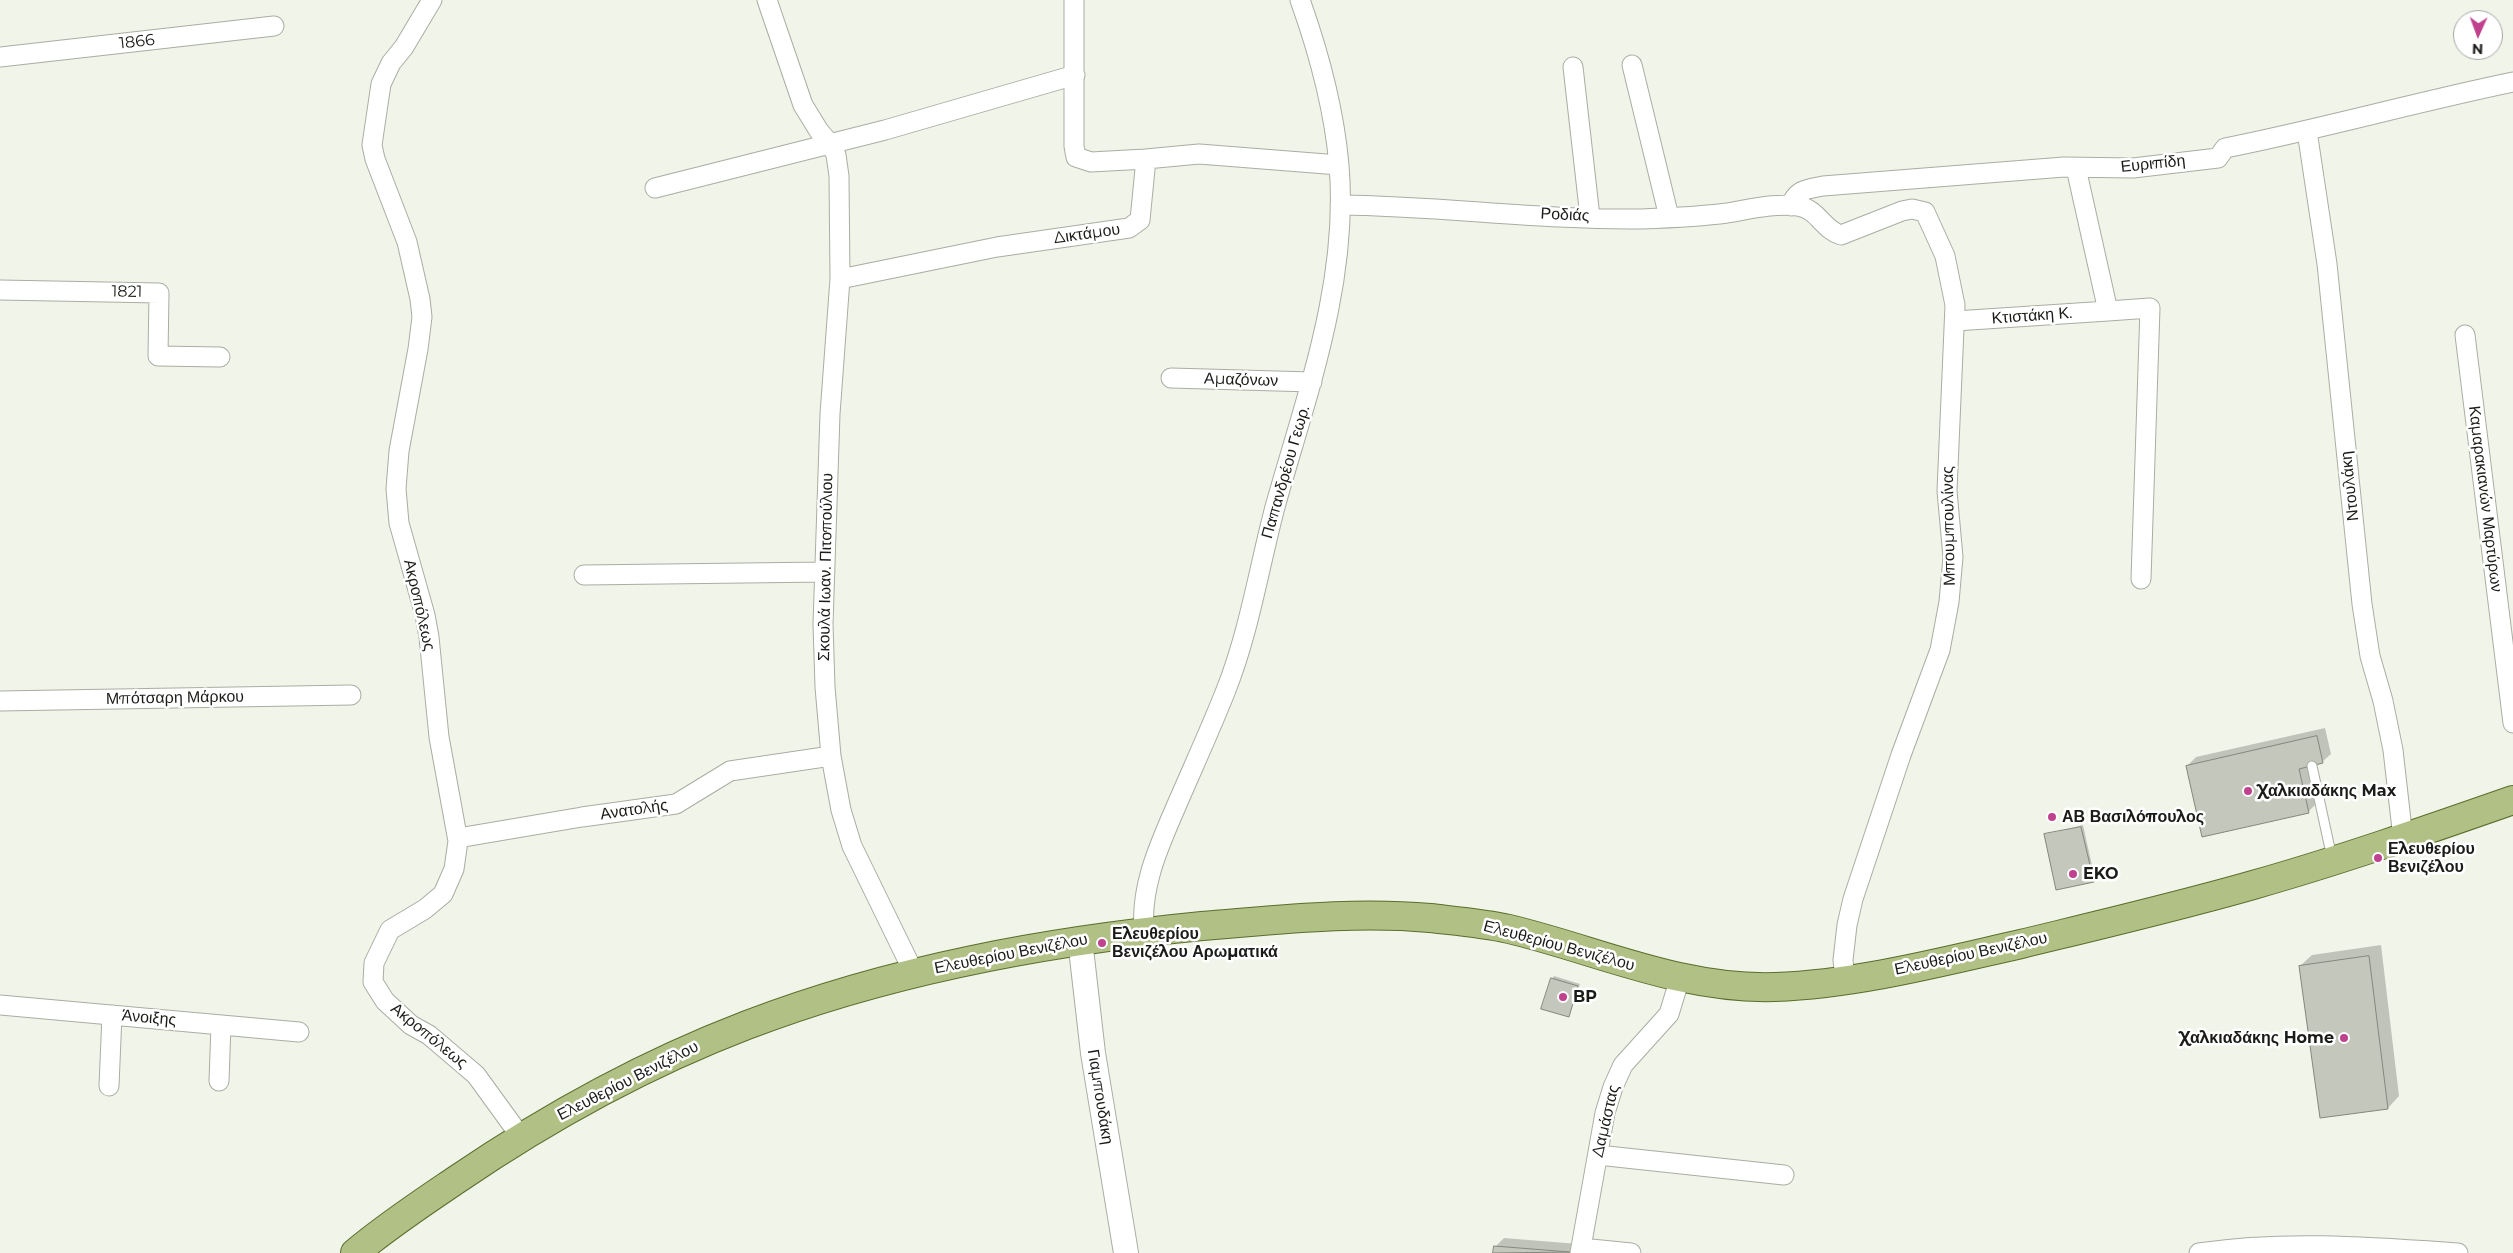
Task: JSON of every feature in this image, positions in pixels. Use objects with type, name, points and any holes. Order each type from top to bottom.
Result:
[{"type":"main road","name":"Ελευθερίου Βενιζέλου","points":[[355,1253],[429,1198],[521,1137],[645,1070],[724,1034],[810,1002],[914,973],[1008,952],[1144,932],[1309,917],[1388,916],[1459,920],[1516,931],[1680,978],[1749,987],[1794,986],[1926,965],[2186,903],[2333,861],[2513,800]]},
{"type":"street","name":"Ακροπόλεως","points":[[432,0],[404,47],[391,63],[381,84],[372,145],[375,160],[412,259],[420,299],[422,317],[418,349],[399,451],[396,489],[399,523],[429,637],[439,738],[458,838],[454,868],[443,894],[425,910],[402,921],[390,930],[374,963],[374,982],[385,1001],[411,1025],[429,1035],[476,1075],[521,1137]]},
{"type":"street","points":[[767,0],[803,105],[819,131],[831,144]]},
{"type":"street","points":[[1074,0],[1074,146],[1076,158],[1091,162],[1199,154],[1338,165]]},
{"type":"street","name":"Παπανδρέου Γεωρ.","points":[[1144,932],[1143,909],[1150,874],[1239,655],[1265,546],[1312,382],[1332,285],[1340,205],[1338,165],[1327,94],[1313,39],[1300,0]]},
{"type":"street","name":"1866","points":[[0,57],[274,26]]},
{"type":"street","points":[[1632,65],[1669,217]]},
{"type":"street","points":[[1574,68],[1590,217]]},
{"type":"street","points":[[655,188],[831,144],[1075,75]]},
{"type":"street","name":"Ευριπίδη","points":[[1790,206],[1793,198],[1803,190],[1823,186],[1997,172],[2076,168],[2132,168],[2218,158],[2224,148],[2307,131],[2441,97],[2513,82]]},
{"type":"street","name":"Ντουλάκη","points":[[2307,131],[2328,273],[2362,604],[2370,656],[2383,701],[2393,750],[2402,838]]},
{"type":"street","name":"Σκουλά Ιωαν. Πιτοπούλιου","points":[[831,144],[836,156],[839,176],[840,279],[830,423],[823,664],[832,756],[841,810],[854,853],[914,973]]},
{"type":"street","name":"Δικτάμου","points":[[840,279],[997,247],[1129,228],[1140,220],[1146,159]]},
{"type":"street","points":[[2076,168],[2108,311]]},
{"type":"street","name":"Ροδιάς","points":[[1340,205],[1590,217],[1669,217],[1726,213],[1773,205],[1790,206]]},
{"type":"street","name":"Μπουμπουλίνας","points":[[1790,206],[1812,211],[1831,230],[1842,234],[1851,233],[1898,213],[1912,210],[1925,212],[1946,256],[1953,292],[1955,321],[1947,491],[1953,558],[1946,624],[1932,676],[1901,755],[1846,924],[1843,960],[1846,979]]},
{"type":"street","name":"1821","points":[[0,290],[159,292],[158,356],[220,357]]},
{"type":"street","name":"Κτιστάκη Κ.","points":[[1955,321],[2150,308],[2141,579]]},
{"type":"street","name":"Καμαρακιανών Μαρτύρων","points":[[2465,335],[2513,723]]},
{"type":"street","name":"Αμαζόνων","points":[[1171,378],[1312,382]]},
{"type":"street","points":[[584,576],[825,572]]},
{"type":"street","name":"Μπότσαρη Μάρκου","points":[[0,701],[351,695]]},
{"type":"street","name":"Ανατολής","points":[[458,838],[582,817],[676,804],[730,771],[832,756]]},
{"type":"street","name":"Γιαμπουδάκη","points":[[1080,940],[1092,1053],[1126,1253]]},
{"type":"street","name":"Δαμάστας","points":[[1580,1250],[1609,1097],[1617,1075],[1632,1053],[1668,1014],[1680,978]]},
{"type":"street","name":"Άνοιξης","points":[[0,1005],[299,1032]]},
{"type":"street","points":[[109,1086],[112,1015]]},
{"type":"street","points":[[219,1081],[221,1025]]},
{"type":"street","points":[[1598,1155],[1784,1175]]},
{"type":"street","points":[[2199,1253],[2252,1248],[2309,1246],[2458,1253]]},
{"type":"street","points":[[1580,1250],[1631,1253]]},
{"type":"lane","points":[[2312,766],[2333,861]]},
{"type":"building","name":"Χαλκιαδάκης Max","points":[[2317,736],[2323,763],[2299,769],[2309,813],[2202,837],[2186,766]]},
{"type":"building","points":[[2081,827],[2094,882],[2056,890],[2044,834]]},
{"type":"building","name":"Χαλκιαδάκης Home","points":[[2369,956],[2388,1109],[2320,1118],[2299,966]]},
{"type":"building","points":[[1551,978],[1578,986],[1569,1017],[1541,1009]]},
{"type":"building","points":[[1494,1246],[1570,1252],[1493,1253]]},
{"type":"place","name":"Χαλκιαδάκης Max","points":[[2248,791]]},
{"type":"place","name":"ΑΒ Βασιλόπουλος","points":[[2052,817]]},
{"type":"place","name":"Ελευθερίου Βενιζέλου","points":[[2378,858]]},
{"type":"place","name":"EKO","points":[[2073,874]]},
{"type":"place","name":"Ελευθερίου Βενιζέλου Αρωματικά","points":[[1102,943]]},
{"type":"place","name":"BP","points":[[1563,997]]},
{"type":"place","name":"Χαλκιαδάκης Home","points":[[2344,1038]]}]
